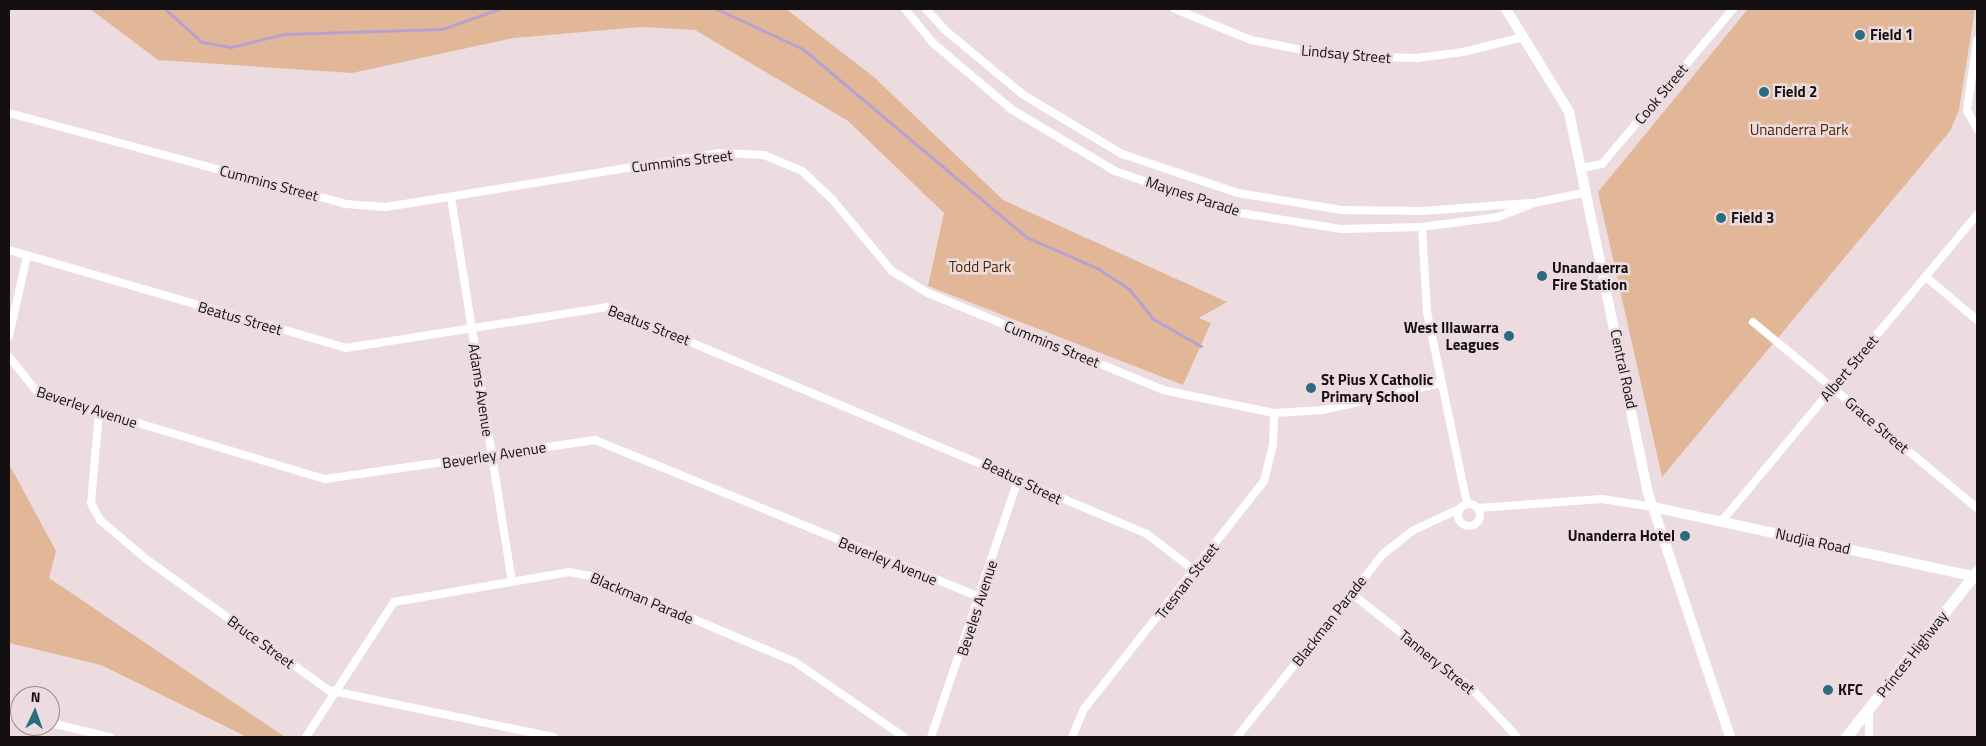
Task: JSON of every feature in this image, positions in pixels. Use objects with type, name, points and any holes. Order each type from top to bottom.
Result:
[{"type":"main road","name":"Central Road","points":[[1506,9],[1569,112],[1653,506],[1730,737]]},
{"type":"main road","name":"Nudjia Road","points":[[1653,506],[1722,522],[1975,573]]},
{"type":"main road","name":"Princes Highway","points":[[1846,737],[1975,573]]},
{"type":"street","name":"Maynes Parade","points":[[906,9],[933,43],[1011,109],[1115,170],[1234,212],[1341,229],[1422,227],[1498,217],[1534,203],[1587,192]]},
{"type":"street","name":"Maynes Parade","points":[[926,9],[945,30],[1022,94],[1114,150],[1238,193],[1342,210],[1534,203]]},
{"type":"street","name":"Lindsay Street","points":[[1174,9],[1251,40],[1334,56],[1417,58],[1463,52],[1523,36]]},
{"type":"street","name":"Cook Street","points":[[1582,168],[1602,164],[1732,9]]},
{"type":"street","points":[[1977,40],[1967,110],[1977,129]]},
{"type":"street","name":"Cummins Street","points":[[9,113],[346,204],[386,207],[720,153],[764,155],[802,171],[832,199],[892,271],[928,293],[1163,390],[1274,413],[1323,410],[1441,383]]},
{"type":"street","name":"Adams Avenue","points":[[451,197],[512,582]]},
{"type":"street","name":"Albert Street","points":[[1722,522],[1977,215]]},
{"type":"street","points":[[1422,227],[1427,312],[1467,503],[1479,512],[1497,508],[1602,499],[1653,506]]},
{"type":"street","name":"Beatus Street","points":[[9,250],[346,348],[607,306],[1019,477],[1074,506],[1147,534],[1196,571]]},
{"type":"street","points":[[9,336],[27,256]]},
{"type":"street","points":[[1926,277],[1977,320]]},
{"type":"street","name":"Grace Street","points":[[1753,322],[1977,508]]},
{"type":"street","name":"Beverley Avenue","points":[[9,356],[30,388],[99,412],[334,481],[595,440],[980,597]]},
{"type":"street","name":"Bruce Street","points":[[99,412],[91,503],[100,520],[146,559],[334,693],[552,737]]},
{"type":"street","name":"Tresnan Street","points":[[1072,737],[1084,709],[1196,571],[1264,481],[1273,445],[1274,413]]},
{"type":"street","name":"Beveles Avenue","points":[[931,737],[980,597],[1019,477]]},
{"type":"street","name":"Blackman Parade","points":[[1237,737],[1383,554],[1412,531],[1459,509],[1467,503]]},
{"type":"street","points":[[1459,509],[1459,520]]},
{"type":"street","name":"Blackman Parade","points":[[1434,521],[1459,520],[1469,526],[1479,512]]},
{"type":"street","name":"Blackman Parade","points":[[306,737],[394,602],[569,572],[594,577],[803,667],[904,737]]},
{"type":"street","name":"Tannery Street","points":[[1351,593],[1474,691],[1517,737]]},
{"type":"street","points":[[1869,708],[1869,737]]},
{"type":"street","points":[[60,725],[110,737]]},
{"type":"green space","name":"Todd Park","points":[[90,9],[786,9],[875,78],[1003,200],[1227,302],[1199,318],[1211,323],[1183,385],[928,286],[944,213],[848,121],[695,30],[641,27],[514,38],[352,73],[158,60]]},
{"type":"green space","name":"Unanderra Park","points":[[1748,9],[1975,9],[1959,110],[1950,131],[1662,477],[1598,192]]},
{"type":"green space","points":[[9,464],[56,551],[49,578],[285,737],[247,737],[101,665],[9,643]]},
{"type":"waterway","points":[[165,9],[202,42],[231,47],[284,34],[442,29],[499,9]]},
{"type":"waterway","points":[[717,9],[803,49],[1026,237],[1097,268],[1129,289],[1153,319],[1201,346]]},
{"type":"place","name":"Field 1","points":[[1860,35]]},
{"type":"place","name":"Field 2","points":[[1764,92]]},
{"type":"place","name":"Field 3","points":[[1721,218]]},
{"type":"place","name":"Unandaerra Fire Station","points":[[1542,276]]},
{"type":"place","name":"West Illawarra Leagues","points":[[1509,336]]},
{"type":"place","name":"St Pius X Catholic Primary School","points":[[1311,388]]},
{"type":"place","name":"Unanderra Hotel","points":[[1685,536]]},
{"type":"place","name":"KFC","points":[[1828,690]]}]
